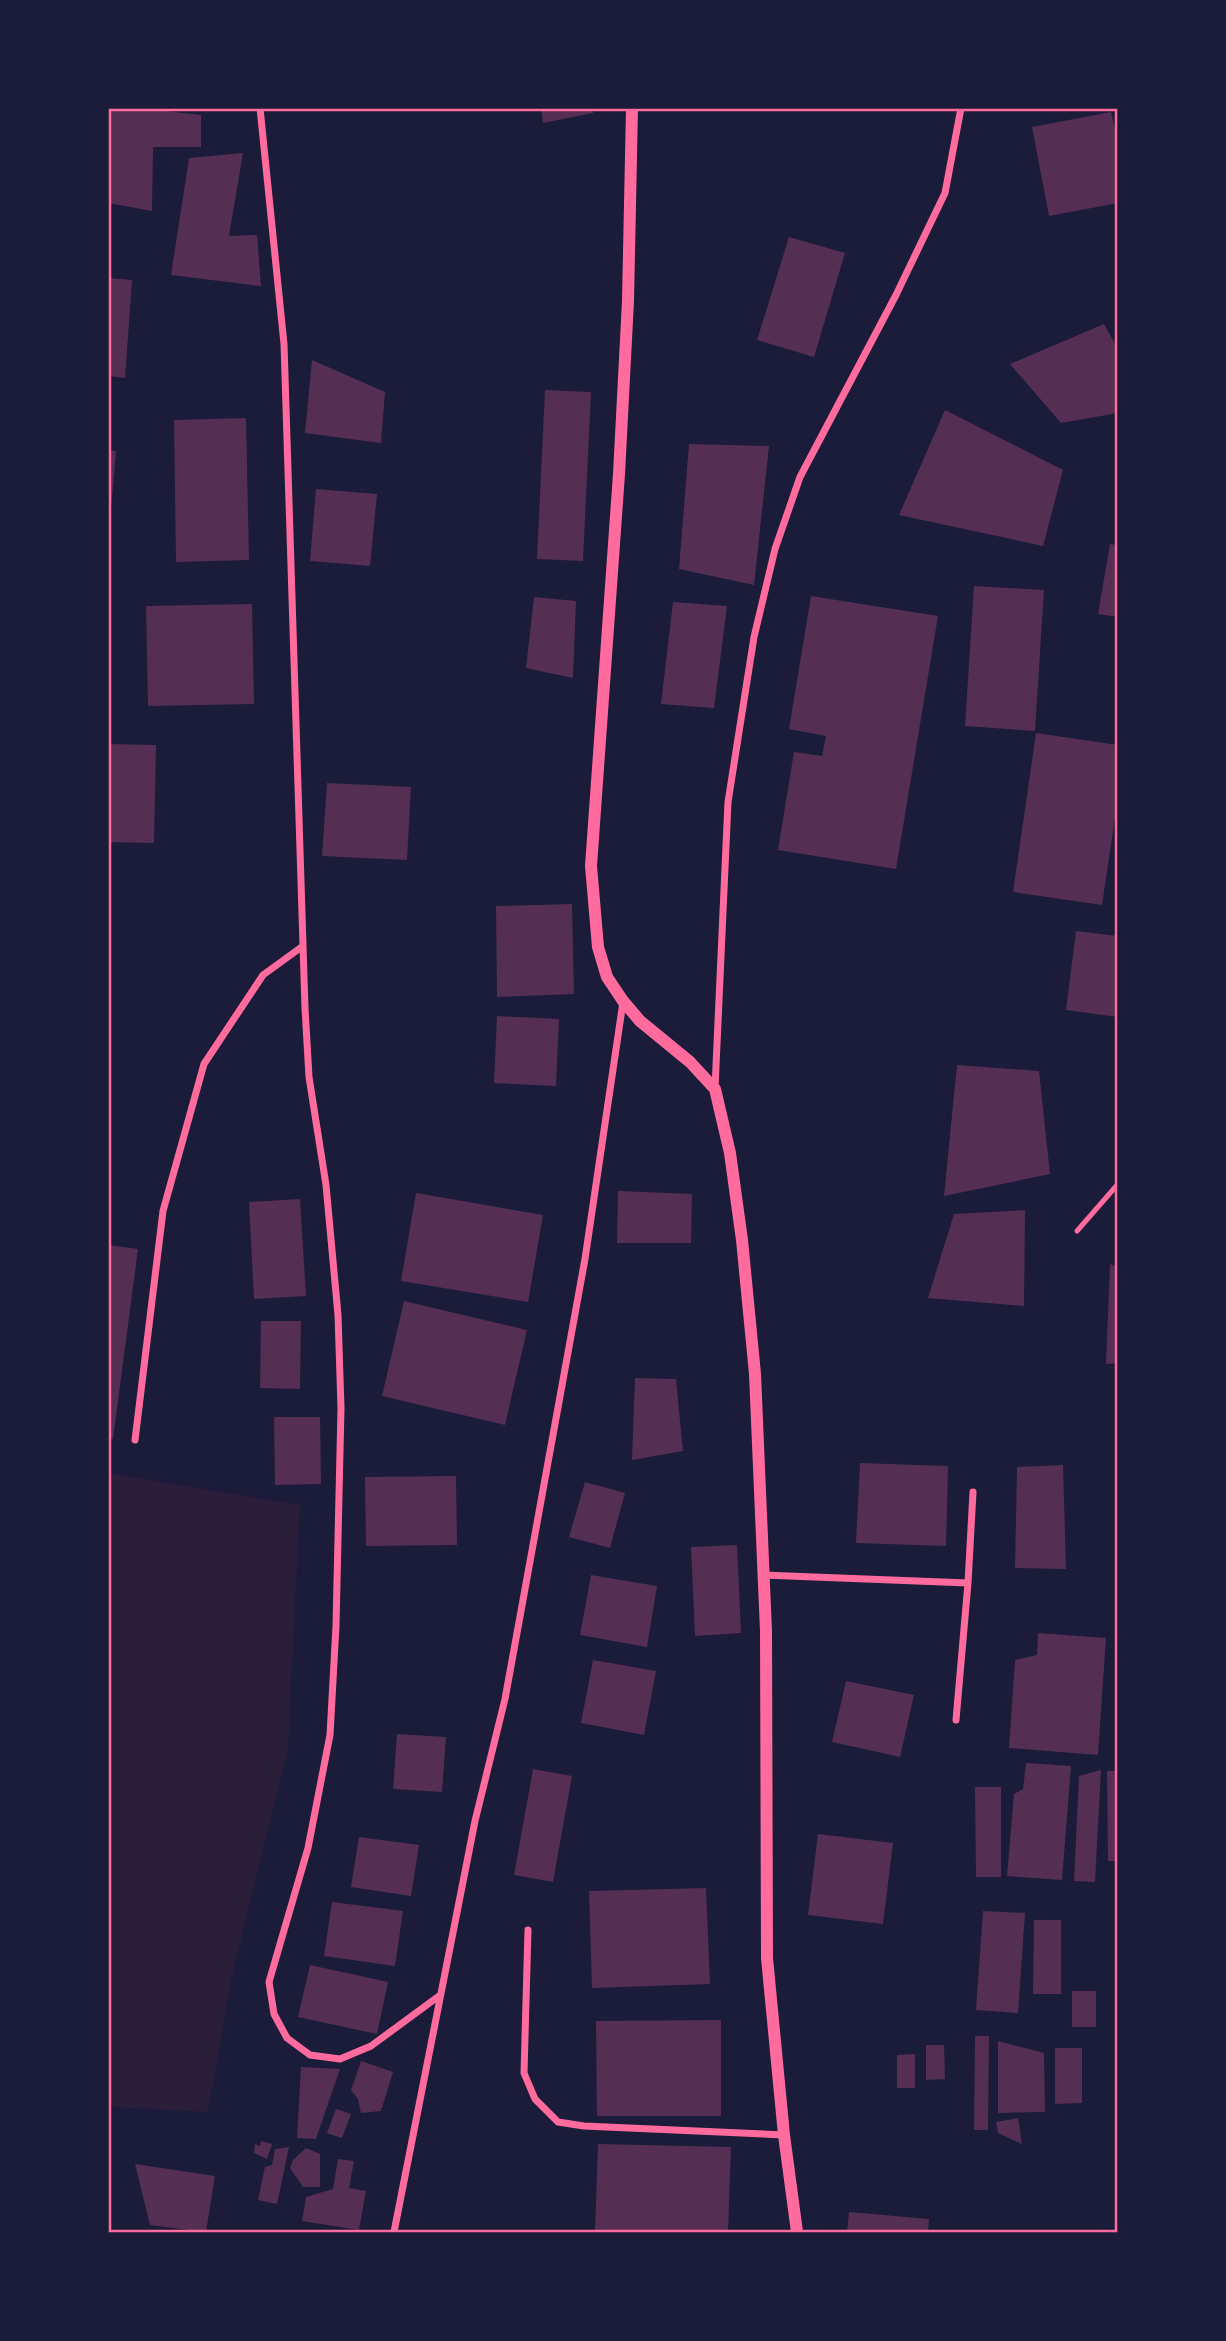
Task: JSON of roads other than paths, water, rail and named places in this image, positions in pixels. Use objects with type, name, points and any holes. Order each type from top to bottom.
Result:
[{"type":"street","points":[[260,108],[284,344],[290,608],[309,1077],[326,1185],[338,1315],[341,1408],[337,1601],[330,1735],[308,1849],[269,1982],[274,2014],[287,2038],[310,2055],[340,2059],[370,2046],[439,1997]]},
{"type":"street","points":[[632,108],[628,302],[619,474],[591,866],[598,947],[607,977],[640,1021],[690,1062],[715,1088]]},
{"type":"street","points":[[797,2232],[784,2135],[767,1958],[764,1575],[755,1374],[742,1240],[730,1153],[715,1088],[728,802],[754,637],[775,549],[800,477],[896,295],[945,193],[961,108]]},
{"type":"street","points":[[135,1440],[163,1211],[204,1064],[262,975],[303,946]]},
{"type":"street","points":[[394,2232],[475,1821],[505,1699],[585,1259],[623,1001]]},
{"type":"street","points":[[956,1720],[973,1492]]},
{"type":"street","points":[[764,1575],[968,1583]]},
{"type":"street","points":[[528,1930],[524,2073],[535,2099],[558,2122],[584,2126],[784,2135]]},
{"type":"lane","points":[[1077,1231],[1118,1184]]}]
